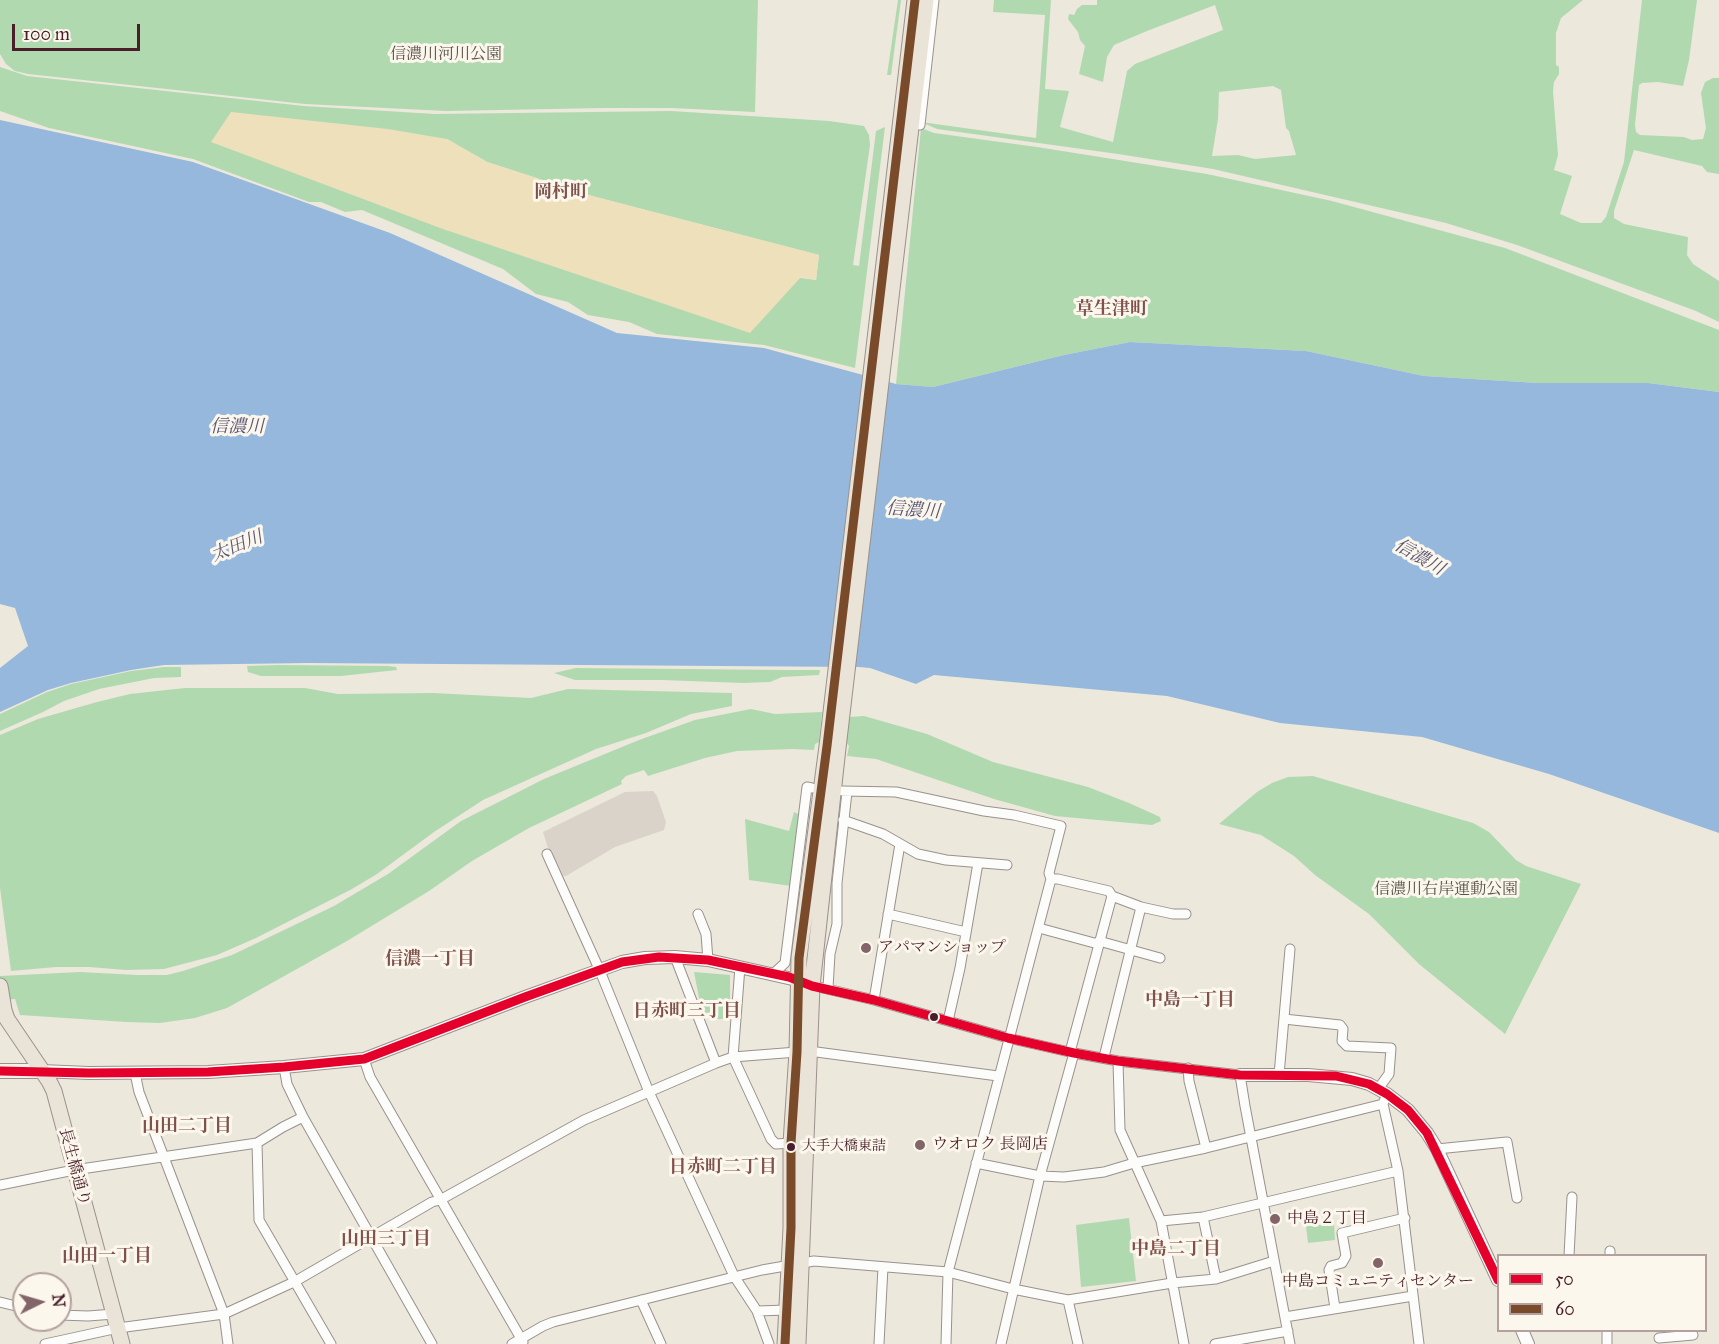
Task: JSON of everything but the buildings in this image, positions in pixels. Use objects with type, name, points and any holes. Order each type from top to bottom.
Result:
[{"type":"highway","points":[[786,1344],[787,1310],[795,1264],[805,983],[915,0]]},
{"type":"highway","points":[[832,747],[926,0]]},
{"type":"highway","name":"長生橋通り","points":[[1,993],[4,1019],[54,1091],[122,1344]]},
{"type":"highway","points":[[798,1344],[795,1264],[791,1228],[791,1143],[803,1051]]},
{"type":"main road","points":[[0,1071],[41,1071]]},
{"type":"street","points":[[920,125],[934,0]]},
{"type":"street","points":[[773,974],[785,963],[807,787],[812,788]]},
{"type":"street","points":[[828,988],[830,954],[837,924],[837,883],[844,791],[896,792],[1061,826],[1049,873],[1051,879],[1039,928],[1008,1038],[948,1272],[946,1344]]},
{"type":"street","points":[[843,820],[883,834],[918,854],[946,860],[1007,865]]},
{"type":"street","points":[[874,1000],[900,844]]},
{"type":"street","points":[[547,854],[600,971],[649,1092],[734,1276],[757,1311],[770,1344]]},
{"type":"street","points":[[948,1021],[960,968],[978,863]]},
{"type":"street","points":[[1051,879],[1109,891],[1112,896],[1141,907],[1173,914],[1186,914]]},
{"type":"street","points":[[1001,1344],[1040,1176],[1112,896]]},
{"type":"street","points":[[1104,1057],[1141,907]]},
{"type":"street","points":[[698,914],[706,934],[708,960]]},
{"type":"street","points":[[888,914],[966,932]]},
{"type":"street","points":[[1039,928],[1160,958]]},
{"type":"street","points":[[1279,1075],[1290,948]]},
{"type":"street","points":[[41,1071],[208,1072],[364,1059],[525,997],[630,961],[659,957],[708,960],[773,974],[1008,1038],[1072,1052],[1240,1075],[1336,1076],[1360,1081],[1417,1120],[1437,1149],[1497,1278]]},
{"type":"street","points":[[675,957],[716,1063]]},
{"type":"street","points":[[740,967],[733,1057],[771,1139],[776,1144],[791,1143]]},
{"type":"street","points":[[1284,1019],[1340,1025],[1343,1029],[1342,1041],[1347,1046],[1390,1048],[1389,1074],[1383,1096],[1405,1218],[1419,1344]]},
{"type":"street","points":[[72,1315],[116,1321],[224,1314],[294,1282],[432,1202],[440,1200],[584,1120],[733,1057],[803,1051],[998,1076]]},
{"type":"street","points":[[364,1059],[370,1077],[523,1341]]},
{"type":"street","points":[[1118,1060],[1120,1130],[1161,1221],[1184,1344]]},
{"type":"street","points":[[284,1067],[287,1084],[303,1117],[432,1344]]},
{"type":"street","points":[[1188,1068],[1189,1081],[1206,1148]]},
{"type":"street","points":[[135,1073],[139,1092],[224,1314],[228,1344]]},
{"type":"street","points":[[1240,1075],[1290,1344]]},
{"type":"street","points":[[976,1163],[1040,1176],[1064,1177],[1104,1172],[1251,1136],[1383,1096]]},
{"type":"street","points":[[0,1185],[74,1170],[257,1143],[303,1117]]},
{"type":"street","points":[[1437,1149],[1507,1142],[1517,1198]]},
{"type":"street","points":[[257,1143],[259,1220],[332,1344]]},
{"type":"street","points":[[1161,1221],[1203,1217],[1398,1171]]},
{"type":"street","points":[[1569,1254],[1572,1197]]},
{"type":"street","points":[[1203,1217],[1216,1279]]},
{"type":"street","points":[[1335,1308],[1329,1270],[1331,1266],[1342,1263],[1346,1256],[1342,1233],[1405,1218]]},
{"type":"street","points":[[512,1344],[523,1341],[543,1326],[554,1322],[734,1276],[814,1261],[948,1272],[1068,1300],[1172,1283],[1216,1279],[1274,1261]]},
{"type":"street","points":[[879,1344],[883,1267]]},
{"type":"street","points":[[1285,1317],[1413,1296]]},
{"type":"street","points":[[641,1300],[661,1344]]},
{"type":"street","points":[[1068,1300],[1078,1344]]},
{"type":"street","points":[[757,1311],[787,1310]]},
{"type":"street","points":[[45,1344],[69,1342],[116,1321]]},
{"type":"street","points":[[1215,1344],[1288,1331]]},
{"type":"street","points":[[1659,1338],[1693,1336]]},
{"type":"shaded area","points":[[653,791],[666,822],[664,830],[615,847],[563,876],[548,848],[543,832],[625,792]]},
{"type":"green space","name":"信濃川河川公園","points":[[0,0],[758,0],[755,112],[671,108],[446,111],[305,104],[28,74],[15,71],[6,64],[0,54]]},
{"type":"green space","points":[[898,0],[901,0],[891,75],[887,75]]},
{"type":"green space","points":[[994,0],[1051,0],[1045,89],[1069,91],[1060,127],[1113,142],[1127,71],[1135,64],[1223,30],[1215,5],[1114,45],[1107,57],[1103,82],[1079,74],[1085,46],[1068,19],[1069,14],[1074,15],[1082,5],[1097,5],[1097,0],[1583,0],[1561,18],[1556,33],[1556,65],[1559,67],[1559,74],[1554,82],[1553,91],[1558,155],[1554,170],[1572,176],[1560,214],[1581,223],[1601,223],[1606,217],[1624,162],[1642,0],[1697,0],[1683,86],[1658,82],[1639,85],[1635,125],[1636,132],[1640,135],[1703,139],[1706,128],[1701,93],[1705,82],[1719,78],[1719,174],[1707,172],[1702,166],[1634,150],[1614,211],[1614,218],[1624,224],[1688,237],[1687,255],[1693,264],[1719,281],[1719,322],[1696,311],[1517,245],[1446,223],[1213,169],[937,129],[921,122],[1036,138],[1045,15],[993,12]],"holes":[[[1273,86],[1281,90],[1286,128],[1296,155],[1255,159],[1238,155],[1212,156],[1218,119],[1219,92]]]},
{"type":"green space","points":[[0,67],[27,76],[304,106],[435,114],[671,111],[829,121],[864,126],[869,135],[870,145],[853,265],[859,266],[876,131],[885,127],[855,368],[764,345],[657,334],[629,322],[588,315],[568,302],[536,294],[503,269],[362,210],[345,212],[321,202],[309,202],[193,159],[49,128],[0,111]],"holes":[[[447,139],[487,162],[592,196],[819,255],[816,280],[446,230],[212,141]]]},
{"type":"green space","points":[[921,128],[934,133],[1207,174],[1332,201],[1505,248],[1719,330],[1719,392],[1648,383],[1538,383],[1424,376],[1306,351],[1130,342],[1064,355],[933,387],[896,384]]},
{"type":"green space","points":[[247,666],[388,666],[396,667],[397,670],[341,676],[261,676],[248,672]]},
{"type":"green space","points":[[181,667],[181,677],[154,678],[99,689],[64,701],[0,731],[0,714],[47,692],[71,684],[131,671]]},
{"type":"green space","points":[[576,668],[820,670],[819,675],[782,677],[770,682],[743,683],[575,680],[554,673]]},
{"type":"green space","points":[[185,688],[305,688],[338,694],[433,693],[531,698],[568,689],[732,693],[732,706],[691,714],[646,733],[596,749],[483,800],[352,889],[256,938],[217,955],[164,969],[56,967],[11,971],[0,888],[0,735],[38,719],[97,702],[130,694]]},
{"type":"green space","points":[[751,709],[775,714],[822,712],[819,742],[815,744],[814,750],[737,751],[705,758],[648,776],[644,770],[626,776],[621,781],[622,784],[529,828],[472,861],[429,891],[347,941],[227,1008],[195,1018],[160,1023],[126,1022],[20,1015],[15,999],[0,1000],[0,976],[80,972],[167,975],[232,955],[334,906],[388,874],[461,821],[544,779],[695,720]]},
{"type":"green space","points":[[864,716],[927,734],[993,762],[1088,787],[1160,817],[1161,821],[1152,825],[1055,816],[994,799],[876,759],[847,756],[849,717]]},
{"type":"green space","name":"信濃川右岸運動公園","points":[[1313,776],[1473,823],[1489,832],[1516,860],[1526,866],[1581,884],[1505,1034],[1419,964],[1369,914],[1315,875],[1294,856],[1261,835],[1219,824],[1257,792],[1272,783],[1288,777]]},
{"type":"green space","points":[[794,812],[800,815],[791,886],[749,880],[745,819],[789,831]]},
{"type":"green space","points":[[694,972],[730,975],[730,1019],[710,1019],[701,1008]]},
{"type":"green space","points":[[1129,1218],[1136,1281],[1081,1287],[1076,1225]]},
{"type":"green space","points":[[1334,1224],[1335,1240],[1308,1243],[1306,1226]]},
{"type":"sand","points":[[231,112],[388,129],[447,139],[487,162],[592,196],[819,255],[816,280],[801,277],[750,333],[446,230],[211,142]]},
{"type":"water","name":"信濃川","points":[[0,120],[193,162],[390,233],[617,333],[764,348],[896,384],[933,387],[1064,355],[1130,342],[1306,351],[1424,376],[1538,383],[1648,383],[1719,392],[1719,833],[1549,774],[1422,737],[1280,723],[1167,696],[934,675],[916,684],[870,668],[859,667],[308,663],[164,665],[71,683],[48,690],[0,712],[0,668],[28,646],[15,608],[0,604]]},
{"type":"transit line","name":"60","points":[[785,1344],[799,958],[827,746],[915,0]]},
{"type":"transit line","name":"50","points":[[0,1071],[208,1072],[364,1059],[622,962],[659,957],[708,960],[789,977],[812,986],[874,1000],[1008,1038],[1074,1053],[1118,1061],[1240,1075],[1336,1076],[1369,1084],[1408,1110],[1427,1133],[1497,1278]]},
{"type":"place","name":"アパマンショップ","points":[[866,948]]},
{"type":"place","name":"ウオロク 長岡店","points":[[920,1145]]},
{"type":"place","name":"大手大橋東詰","points":[[791,1147]]},
{"type":"place","name":"中島２丁目","points":[[1275,1219]]},
{"type":"place","name":"中島コミュニティセンター","points":[[1378,1263]]},
{"type":"district","name":"岡村町","points":[[561,193]]},
{"type":"district","name":"草生津町","points":[[1112,310]]},
{"type":"district","name":"信濃一丁目","points":[[430,960]]},
{"type":"district","name":"中島一丁目","points":[[1190,1001]]},
{"type":"district","name":"日赤町三丁目","points":[[687,1012]]},
{"type":"district","name":"山田二丁目","points":[[187,1127]]},
{"type":"district","name":"日赤町二丁目","points":[[723,1168]]},
{"type":"district","name":"山田三丁目","points":[[386,1240]]},
{"type":"district","name":"中島二丁目","points":[[1176,1250]]},
{"type":"district","name":"山田一丁目","points":[[107,1257]]},
{"type":"water label","name":"太田川","points":[[237,547]]}]
